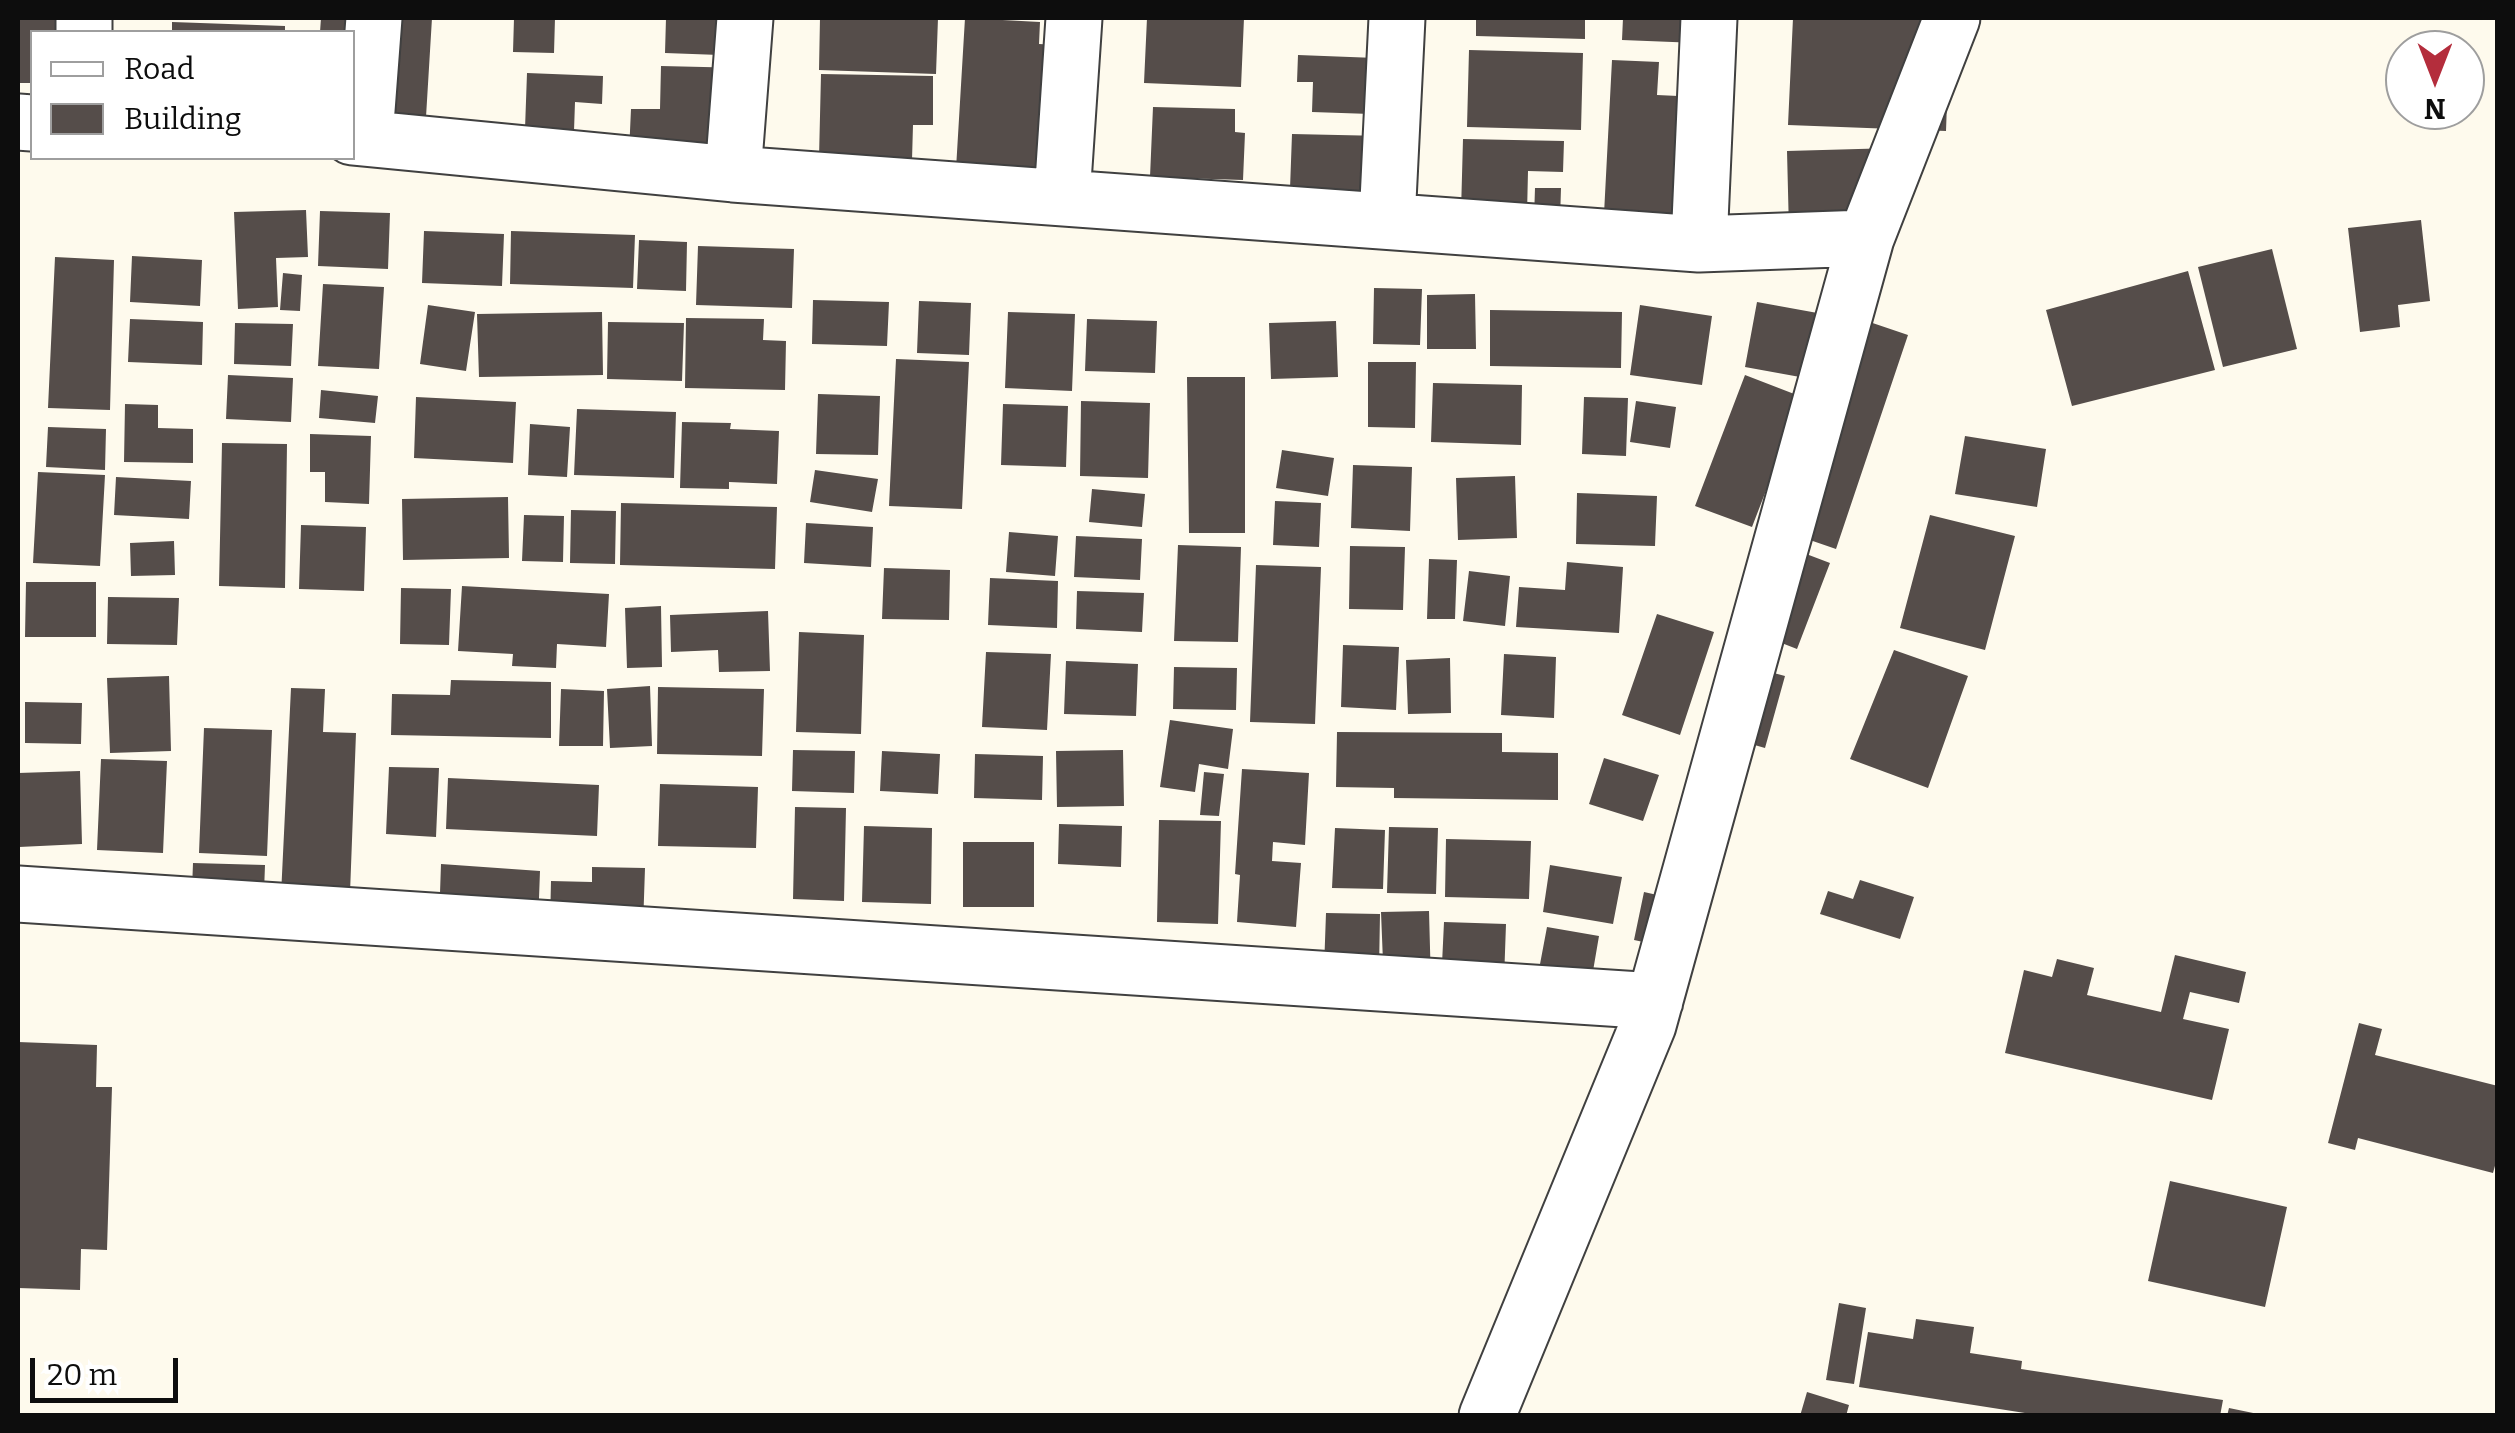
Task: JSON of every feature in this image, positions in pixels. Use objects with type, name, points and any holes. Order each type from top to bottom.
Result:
[{"type":"street","points":[[374,18],[359,137],[733,174],[1698,244],[1866,238]]},
{"type":"street","points":[[733,174],[744,18]]},
{"type":"street","points":[[1062,197],[1074,18]]},
{"type":"street","points":[[1387,221],[1397,18]]},
{"type":"street","points":[[1698,244],[1709,18]]},
{"type":"street","points":[[1487,1416],[1655,1001],[1866,238],[1952,18]]},
{"type":"street","points":[[18,894],[1655,1001]]},
{"type":"building","points":[[18,18],[111,20],[110,30],[30,30],[30,83],[18,83]]},
{"type":"building","points":[[321,18],[432,18],[426,117],[355,112],[355,30],[320,30]]},
{"type":"building","points":[[514,18],[555,18],[554,53],[513,52]]},
{"type":"building","points":[[666,18],[749,18],[747,56],[665,53]]},
{"type":"building","points":[[820,18],[938,18],[936,74],[819,70]]},
{"type":"building","points":[[965,18],[1040,22],[1039,44],[1076,46],[1068,175],[956,169]]},
{"type":"building","points":[[1147,18],[1244,18],[1241,87],[1144,83]]},
{"type":"building","points":[[1476,18],[1585,18],[1585,39],[1476,36]]},
{"type":"building","points":[[1623,18],[1724,18],[1723,44],[1622,40]]},
{"type":"building","points":[[1793,18],[1950,18],[1946,131],[1788,125]]},
{"type":"building","points":[[172,22],[285,26],[285,30],[172,30]]},
{"type":"building","points":[[1469,50],[1583,53],[1581,130],[1467,127]]},
{"type":"building","points":[[1298,55],[1402,59],[1400,115],[1312,112],[1313,82],[1297,82]]},
{"type":"building","points":[[1612,60],[1659,62],[1657,95],[1721,98],[1716,220],[1604,214]]},
{"type":"building","points":[[661,66],[746,68],[743,155],[629,153],[631,109],[660,109]]},
{"type":"building","points":[[527,73],[603,76],[602,104],[575,102],[574,131],[525,129]]},
{"type":"building","points":[[821,74],[933,76],[933,125],[913,125],[912,160],[819,158]]},
{"type":"building","points":[[1153,107],[1235,109],[1235,132],[1245,133],[1243,180],[1150,177]]},
{"type":"building","points":[[1292,134],[1384,136],[1383,192],[1290,189]]},
{"type":"building","points":[[1463,139],[1564,141],[1563,172],[1528,171],[1527,214],[1461,212]]},
{"type":"building","points":[[1894,148],[1896,229],[1789,231],[1787,151]]},
{"type":"building","points":[[1535,188],[1561,188],[1560,220],[1534,219]]},
{"type":"building","points":[[306,210],[308,257],[276,258],[278,307],[238,309],[234,212]]},
{"type":"building","points":[[320,211],[390,213],[388,269],[318,266]]},
{"type":"building","points":[[2421,220],[2430,301],[2398,305],[2400,327],[2360,332],[2348,228]]},
{"type":"building","points":[[424,231],[504,234],[502,286],[422,283]]},
{"type":"building","points":[[511,231],[635,235],[633,288],[510,284]]},
{"type":"building","points":[[639,240],[687,242],[686,291],[637,289]]},
{"type":"building","points":[[698,246],[794,249],[792,308],[696,305]]},
{"type":"building","points":[[2272,249],[2297,349],[2223,367],[2198,267]]},
{"type":"building","points":[[132,256],[202,260],[200,306],[130,302]]},
{"type":"building","points":[[55,257],[114,260],[110,410],[48,408]]},
{"type":"building","points":[[2188,271],[2215,370],[2072,406],[2046,310]]},
{"type":"building","points":[[283,273],[302,275],[300,311],[280,310]]},
{"type":"building","points":[[323,284],[384,287],[379,369],[318,366]]},
{"type":"building","points":[[1374,288],[1422,289],[1420,345],[1373,344]]},
{"type":"building","points":[[1475,294],[1476,349],[1427,349],[1427,295]]},
{"type":"building","points":[[813,300],[889,302],[887,346],[812,344]]},
{"type":"building","points":[[919,301],[971,303],[969,355],[917,353]]},
{"type":"building","points":[[1757,302],[1823,314],[1811,379],[1745,367]]},
{"type":"building","points":[[428,305],[475,312],[466,371],[420,364]]},
{"type":"building","points":[[1640,305],[1712,316],[1702,385],[1630,375]]},
{"type":"building","points":[[1490,310],[1622,312],[1621,368],[1490,366]]},
{"type":"building","points":[[602,312],[603,375],[479,377],[477,314]]},
{"type":"building","points":[[1008,312],[1075,314],[1072,391],[1005,388]]},
{"type":"building","points":[[1846,314],[1908,335],[1836,549],[1775,528]]},
{"type":"building","points":[[686,318],[764,319],[763,340],[786,341],[785,390],[685,388]]},
{"type":"building","points":[[130,319],[203,322],[202,365],[128,362]]},
{"type":"building","points":[[1087,319],[1157,321],[1155,373],[1085,371]]},
{"type":"building","points":[[1336,321],[1338,377],[1271,379],[1269,323]]},
{"type":"building","points":[[608,322],[684,323],[682,381],[607,379]]},
{"type":"building","points":[[235,323],[293,324],[291,366],[234,364]]},
{"type":"building","points":[[896,359],[969,362],[962,509],[889,506]]},
{"type":"building","points":[[1368,362],[1416,362],[1415,428],[1368,427]]},
{"type":"building","points":[[228,375],[293,378],[291,422],[226,419]]},
{"type":"building","points":[[1745,375],[1802,397],[1752,527],[1695,506]]},
{"type":"building","points":[[1187,377],[1245,377],[1245,533],[1189,533]]},
{"type":"building","points":[[1433,383],[1522,385],[1521,445],[1431,442]]},
{"type":"building","points":[[321,390],[378,396],[375,423],[319,418]]},
{"type":"building","points":[[818,394],[880,396],[878,455],[816,454]]},
{"type":"building","points":[[416,397],[516,402],[513,463],[414,458]]},
{"type":"building","points":[[1584,397],[1628,398],[1626,456],[1582,454]]},
{"type":"building","points":[[1081,401],[1150,403],[1148,478],[1080,476]]},
{"type":"building","points":[[1636,401],[1676,407],[1670,448],[1630,442]]},
{"type":"building","points":[[125,404],[158,405],[158,428],[193,429],[193,463],[124,462]]},
{"type":"building","points":[[1003,404],[1068,406],[1066,467],[1001,465]]},
{"type":"building","points":[[577,409],[676,412],[674,478],[574,475]]},
{"type":"building","points":[[682,422],[731,423],[730,429],[779,431],[777,484],[729,482],[729,489],[680,488]]},
{"type":"building","points":[[530,424],[570,427],[567,477],[528,475]]},
{"type":"building","points":[[48,427],[106,429],[105,470],[46,467]]},
{"type":"building","points":[[310,434],[371,436],[369,504],[325,502],[325,472],[310,472]]},
{"type":"building","points":[[1965,436],[2046,449],[2037,507],[1955,494]]},
{"type":"building","points":[[222,443],[287,444],[285,588],[219,586]]},
{"type":"building","points":[[1282,450],[1334,458],[1328,496],[1276,488]]},
{"type":"building","points":[[1353,465],[1412,467],[1410,531],[1351,528]]},
{"type":"building","points":[[815,470],[878,479],[872,512],[810,502]]},
{"type":"building","points":[[38,472],[105,475],[100,566],[33,563]]},
{"type":"building","points":[[1515,476],[1517,538],[1458,540],[1456,478]]},
{"type":"building","points":[[116,477],[191,481],[189,519],[114,515]]},
{"type":"building","points":[[1092,489],[1145,494],[1142,527],[1089,522]]},
{"type":"building","points":[[1577,493],[1657,496],[1655,546],[1576,544]]},
{"type":"building","points":[[508,497],[509,558],[403,560],[402,499]]},
{"type":"building","points":[[1275,501],[1321,503],[1319,547],[1273,545]]},
{"type":"building","points":[[621,503],[777,507],[775,569],[620,565]]},
{"type":"building","points":[[571,510],[616,511],[615,564],[570,563]]},
{"type":"building","points":[[524,515],[564,516],[563,562],[522,561]]},
{"type":"building","points":[[1930,515],[2015,536],[1985,650],[1900,628]]},
{"type":"building","points":[[806,523],[873,527],[871,567],[804,563]]},
{"type":"building","points":[[301,525],[366,527],[364,591],[299,589]]},
{"type":"building","points":[[1009,532],[1058,536],[1055,576],[1006,572]]},
{"type":"building","points":[[1076,536],[1142,539],[1140,580],[1074,577]]},
{"type":"building","points":[[174,541],[175,575],[131,576],[130,543]]},
{"type":"building","points":[[1772,541],[1830,563],[1797,649],[1738,626]]},
{"type":"building","points":[[1178,545],[1241,547],[1238,642],[1174,641]]},
{"type":"building","points":[[1350,546],[1405,547],[1403,610],[1349,609]]},
{"type":"building","points":[[1429,559],[1457,560],[1455,619],[1427,619]]},
{"type":"building","points":[[1567,562],[1623,567],[1619,633],[1516,627],[1519,587],[1565,590]]},
{"type":"building","points":[[1256,565],[1321,567],[1315,724],[1250,722]]},
{"type":"building","points":[[884,568],[950,570],[949,620],[882,619]]},
{"type":"building","points":[[1469,571],[1510,576],[1505,626],[1463,621]]},
{"type":"building","points":[[990,578],[1058,581],[1057,628],[988,625]]},
{"type":"building","points":[[26,582],[96,582],[96,637],[25,637]]},
{"type":"building","points":[[462,586],[609,594],[606,647],[557,644],[556,668],[512,666],[513,654],[458,651]]},
{"type":"building","points":[[401,588],[451,589],[449,645],[400,644]]},
{"type":"building","points":[[1077,591],[1144,593],[1142,632],[1076,629]]},
{"type":"building","points":[[108,597],[179,598],[177,645],[107,644]]},
{"type":"building","points":[[661,606],[662,667],[627,668],[625,608]]},
{"type":"building","points":[[768,611],[770,671],[719,672],[718,650],[671,652],[670,615]]},
{"type":"building","points":[[1657,614],[1714,632],[1680,735],[1622,715]]},
{"type":"building","points":[[799,632],[864,635],[861,734],[796,732]]},
{"type":"building","points":[[1343,645],[1399,647],[1396,710],[1341,707]]},
{"type":"building","points":[[1894,650],[1968,676],[1928,788],[1850,759]]},
{"type":"building","points":[[986,652],[1051,654],[1047,730],[982,727]]},
{"type":"building","points":[[1504,654],[1556,657],[1554,718],[1501,715]]},
{"type":"building","points":[[1450,658],[1451,713],[1408,714],[1406,660]]},
{"type":"building","points":[[1066,661],[1138,664],[1136,716],[1064,714]]},
{"type":"building","points":[[1729,661],[1785,676],[1765,748],[1709,732]]},
{"type":"building","points":[[1174,667],[1237,668],[1236,710],[1173,709]]},
{"type":"building","points":[[169,676],[171,751],[110,753],[107,678]]},
{"type":"building","points":[[451,680],[551,682],[551,738],[391,735],[392,694],[450,695]]},
{"type":"building","points":[[650,686],[652,746],[610,748],[607,689]]},
{"type":"building","points":[[658,687],[764,689],[762,756],[657,754]]},
{"type":"building","points":[[291,688],[325,689],[323,732],[356,733],[349,920],[280,916]]},
{"type":"building","points":[[561,689],[604,691],[603,746],[559,746]]},
{"type":"building","points":[[25,702],[82,703],[81,744],[25,743]]},
{"type":"building","points":[[1170,720],[1233,729],[1228,769],[1199,764],[1195,792],[1160,787]]},
{"type":"building","points":[[204,728],[272,730],[267,856],[199,853]]},
{"type":"building","points":[[1337,732],[1502,733],[1502,752],[1558,753],[1558,800],[1394,798],[1394,788],[1336,787]]},
{"type":"building","points":[[793,750],[855,751],[854,793],[792,791]]},
{"type":"building","points":[[1123,750],[1124,806],[1057,807],[1056,751]]},
{"type":"building","points":[[882,751],[940,754],[938,794],[880,791]]},
{"type":"building","points":[[975,754],[1043,756],[1042,800],[974,798]]},
{"type":"building","points":[[1604,758],[1659,775],[1643,821],[1589,804]]},
{"type":"building","points":[[101,759],[167,761],[163,853],[97,850]]},
{"type":"building","points":[[389,767],[439,768],[436,837],[386,834]]},
{"type":"building","points":[[1242,769],[1309,773],[1305,845],[1273,842],[1272,861],[1301,863],[1296,927],[1237,922],[1240,875],[1235,874]]},
{"type":"building","points":[[80,771],[82,844],[19,847],[18,773]]},
{"type":"building","points":[[1204,772],[1224,774],[1219,816],[1200,815]]},
{"type":"building","points":[[448,778],[599,785],[597,836],[446,829]]},
{"type":"building","points":[[660,784],[758,787],[756,848],[658,846]]},
{"type":"building","points":[[795,807],[846,808],[844,901],[793,899]]},
{"type":"building","points":[[1159,820],[1221,821],[1218,924],[1157,922]]},
{"type":"building","points":[[1059,824],[1122,826],[1121,867],[1058,864]]},
{"type":"building","points":[[864,826],[932,828],[931,904],[862,902]]},
{"type":"building","points":[[1389,827],[1438,828],[1436,894],[1387,893]]},
{"type":"building","points":[[1335,828],[1385,830],[1383,889],[1332,888]]},
{"type":"building","points":[[1446,839],[1531,841],[1529,899],[1445,897]]},
{"type":"building","points":[[963,842],[1034,842],[1034,907],[963,907]]},
{"type":"building","points":[[193,863],[265,865],[263,919],[191,916]]},
{"type":"building","points":[[441,864],[540,871],[538,925],[439,922]]},
{"type":"building","points":[[1550,865],[1622,877],[1613,924],[1543,912]]},
{"type":"building","points":[[592,867],[645,868],[643,927],[550,924],[551,881],[592,882]]},
{"type":"building","points":[[1860,880],[1914,897],[1900,939],[1820,914],[1828,891],[1853,899]]},
{"type":"building","points":[[1644,892],[1706,906],[1695,953],[1634,940]]},
{"type":"building","points":[[1429,911],[1431,985],[1384,987],[1381,912]]},
{"type":"building","points":[[1326,913],[1380,914],[1379,970],[1324,969]]},
{"type":"building","points":[[1444,922],[1506,924],[1503,1008],[1440,1006]]},
{"type":"building","points":[[1547,927],[1599,936],[1587,1006],[1534,996]]},
{"type":"building","points":[[2175,955],[2246,972],[2239,1003],[2190,992],[2183,1019],[2229,1029],[2212,1100],[2005,1053],[2024,970],[2052,977],[2057,959],[2094,968],[2087,995],[2161,1012]]},
{"type":"building","points":[[2359,1023],[2382,1029],[2375,1055],[2498,1086],[2498,1155],[2493,1173],[2358,1138],[2355,1150],[2328,1143]]},
{"type":"building","points":[[18,1042],[97,1045],[96,1087],[112,1087],[107,1250],[81,1249],[80,1290],[18,1288]]},
{"type":"building","points":[[2170,1181],[2287,1207],[2265,1307],[2148,1281]]},
{"type":"building","points":[[1839,1303],[1866,1308],[1854,1384],[1826,1380]]},
{"type":"building","points":[[1916,1319],[1974,1327],[1970,1353],[2022,1361],[2021,1369],[2223,1400],[2220,1416],[2044,1416],[1859,1387],[1868,1332],[1913,1339]]},
{"type":"building","points":[[1807,1392],[1849,1405],[1846,1416],[1800,1416]]},
{"type":"building","points":[[2229,1408],[2258,1414],[2227,1416]]}]
